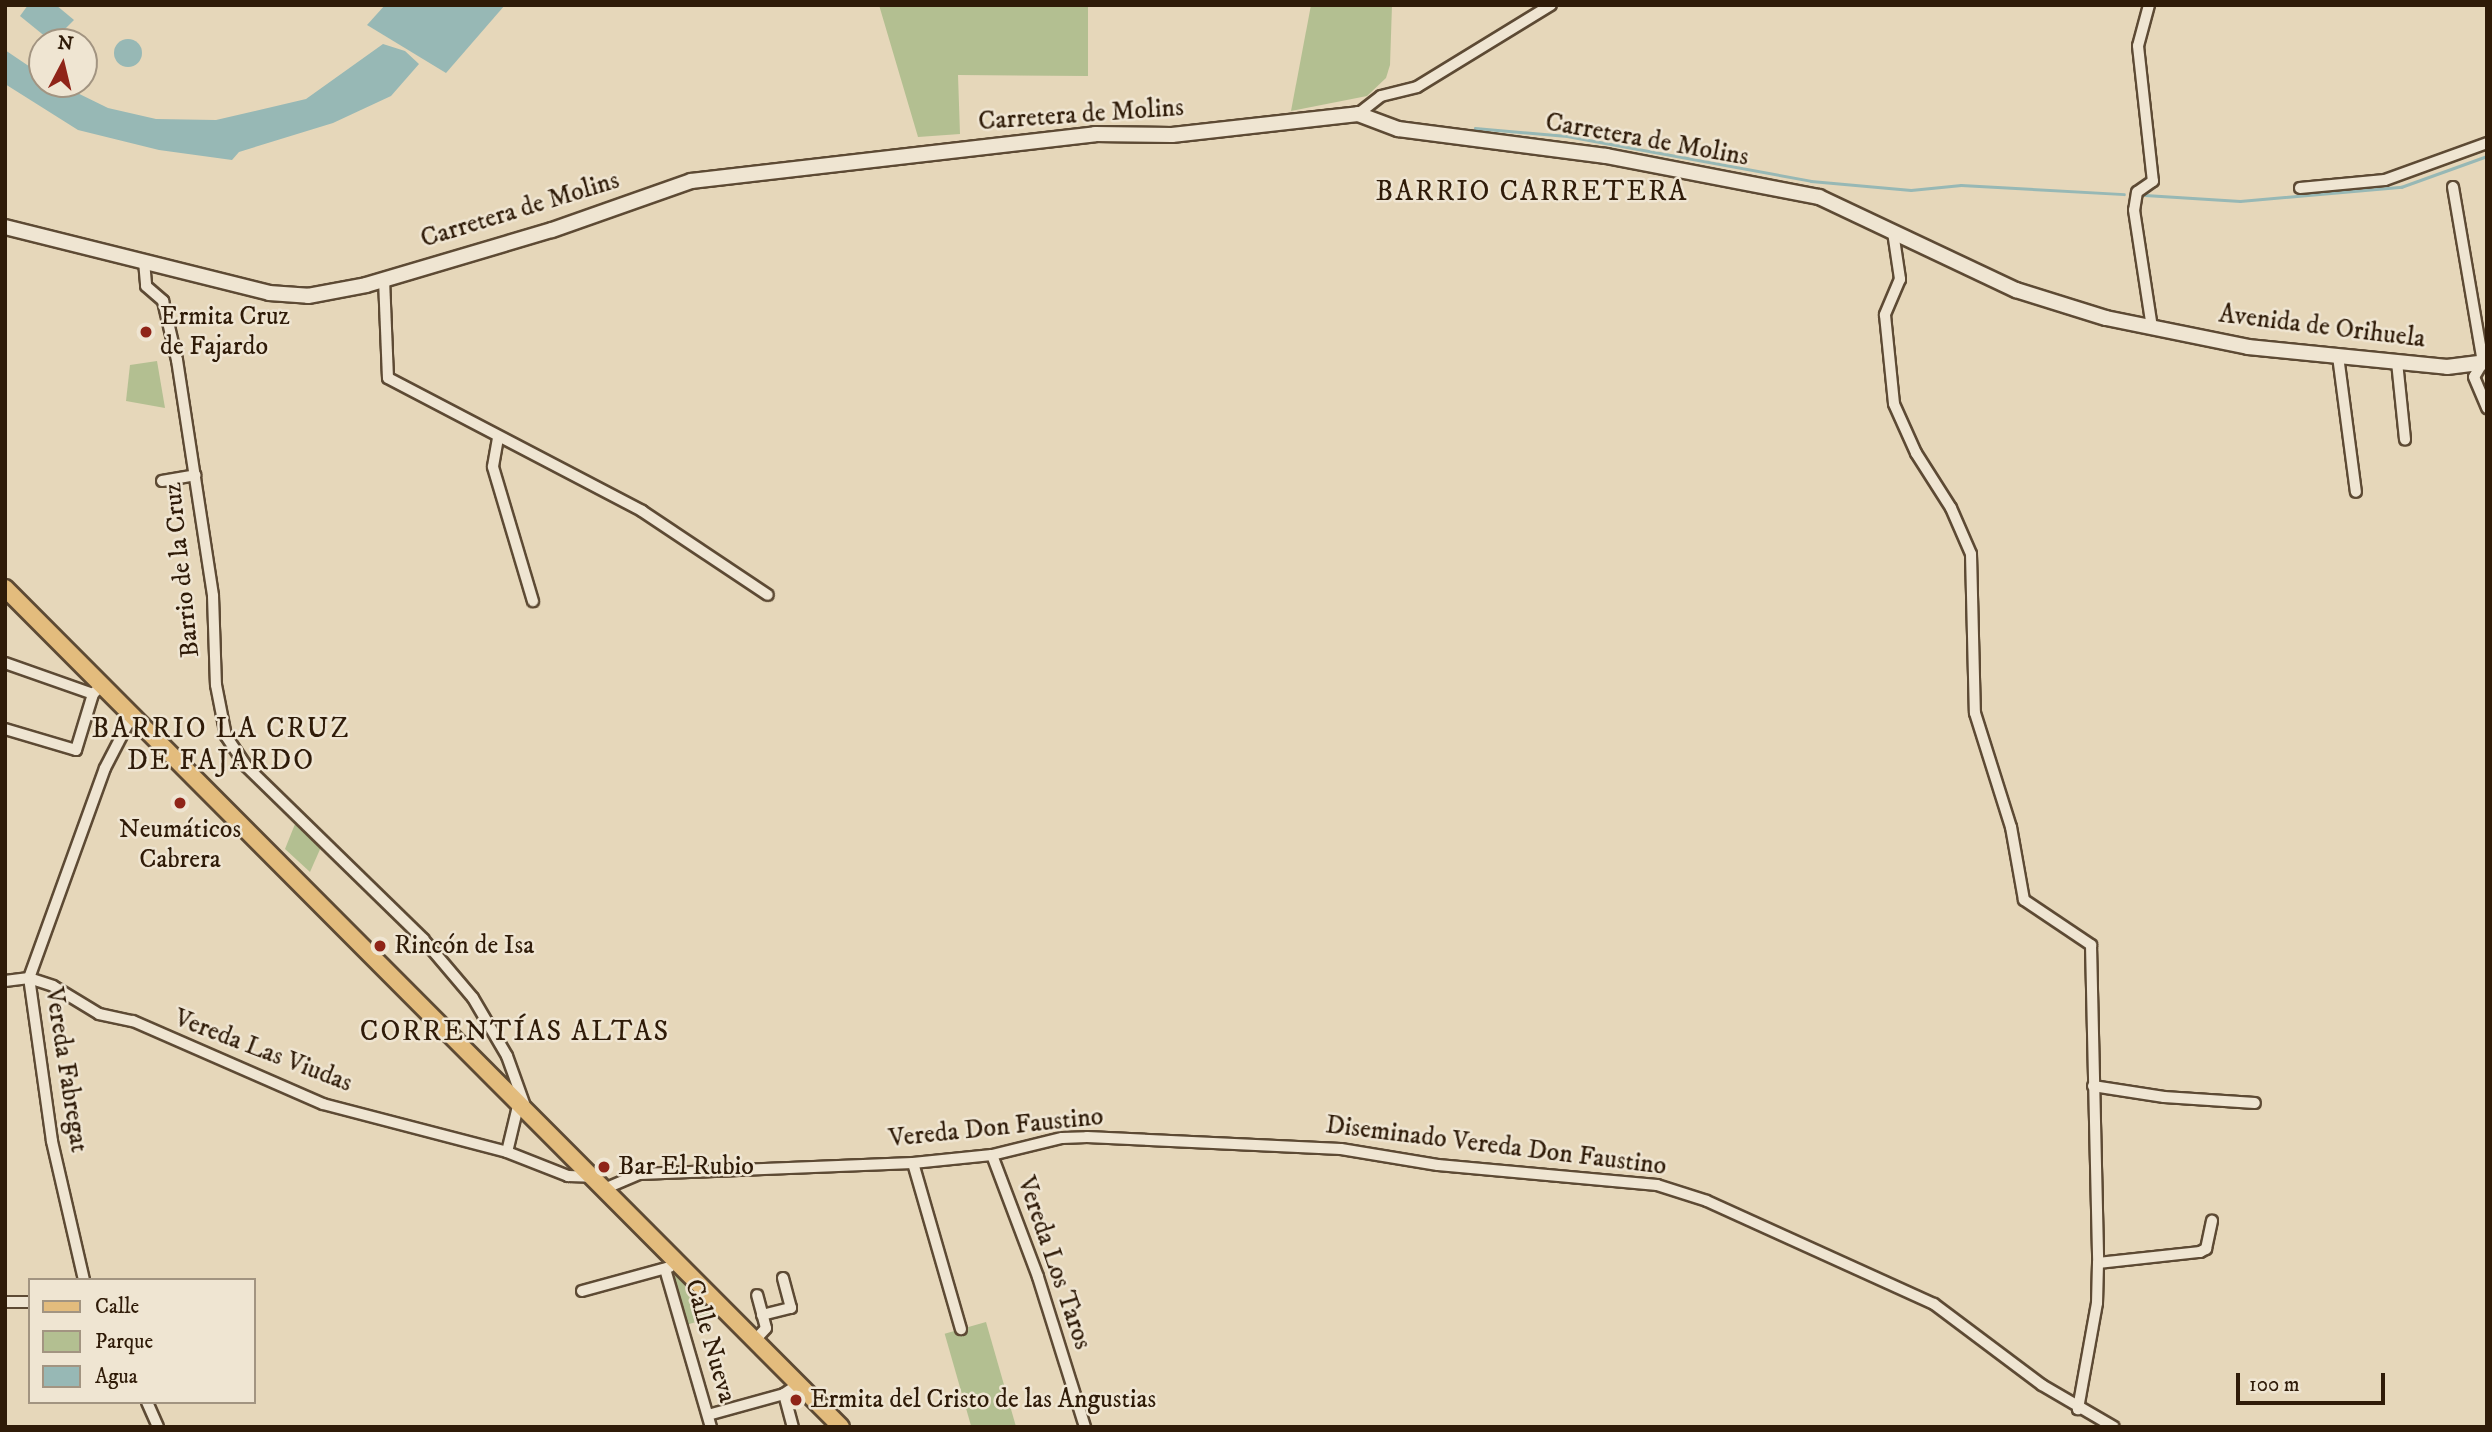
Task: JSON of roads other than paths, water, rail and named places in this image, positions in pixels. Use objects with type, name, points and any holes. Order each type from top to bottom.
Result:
[{"type":"main road","points":[[5,588],[97,690],[132,716],[523,1105],[593,1177],[673,1267],[755,1340],[841,1427]]},
{"type":"street","points":[[1358,114],[1381,96],[1416,87],[1551,5]]},
{"type":"street","points":[[2150,5],[2138,46],[2153,181],[2137,192],[2134,211],[2152,327]]},
{"type":"street","name":"Carretera de Molins","points":[[5,227],[268,293],[308,296],[384,279],[552,230],[691,181],[1082,135],[1172,135],[1358,114],[1398,129],[1606,156],[1819,197],[2016,290],[2152,327]]},
{"type":"street","points":[[2300,188],[2385,180],[2487,143]]},
{"type":"street","points":[[2453,187],[2485,362],[2474,377],[2487,408]]},
{"type":"street","points":[[1893,232],[1900,279],[1885,315],[1894,404],[1916,453],[1951,508],[1971,554],[1975,713],[2011,827],[2024,900],[2091,945],[2097,1303],[2078,1409]]},
{"type":"street","name":"Barrio de la Cruz","points":[[144,261],[146,286],[163,301],[166,313],[214,596],[219,711],[231,747],[424,939],[473,998],[507,1056],[523,1105]]},
{"type":"street","points":[[384,279],[388,378],[498,438],[642,511],[768,595]]},
{"type":"street","name":"Avenida de Orihuela","points":[[2152,327],[2248,347],[2447,367],[2485,362]]},
{"type":"street","points":[[2339,356],[2356,492]]},
{"type":"street","points":[[2397,362],[2405,440]]},
{"type":"street","points":[[498,438],[494,467],[533,601]]},
{"type":"street","points":[[162,481],[195,475]]},
{"type":"street","points":[[5,663],[97,690],[76,750],[5,729]]},
{"type":"street","name":"Vereda Fabregat","points":[[84,1278],[52,1141],[29,978],[105,768],[132,716]]},
{"type":"street","points":[[5,981],[29,978]]},
{"type":"street","name":"Vereda Las Viudas","points":[[29,978],[99,1014],[134,1021],[323,1104],[507,1152],[568,1176],[593,1177]]},
{"type":"street","points":[[2093,1086],[2164,1097],[2255,1103]]},
{"type":"street","points":[[507,1152],[523,1105]]},
{"type":"street","name":"Vereda Don Faustino","points":[[604,1189],[640,1174],[913,1163],[992,1155],[1062,1138],[1228,1142]]},
{"type":"street","name":"Diseminado Vereda Don Faustino","points":[[1228,1142],[1625,1181],[1688,1194],[1934,1304],[2078,1409],[2114,1427]]},
{"type":"street","name":"Vereda Los Taros","points":[[992,1155],[1038,1277],[1085,1427]]},
{"type":"street","points":[[913,1163],[961,1329]]},
{"type":"street","points":[[2098,1264],[2200,1252],[2206,1249],[2212,1221]]},
{"type":"street","points":[[582,1291],[673,1267]]},
{"type":"street","name":"Calle Nueva","points":[[673,1267],[709,1421]]},
{"type":"street","points":[[762,1315],[791,1308],[783,1278]]},
{"type":"street","points":[[755,1340],[766,1328],[757,1295]]},
{"type":"street","points":[[5,1302],[28,1302]]},
{"type":"street","points":[[709,1421],[783,1394],[799,1384]]},
{"type":"street","points":[[783,1394],[793,1427]]},
{"type":"street","points":[[148,1404],[158,1427]]},
{"type":"water","points":[[28,5],[56,5],[74,20],[66,28],[35,28],[20,16]]},
{"type":"water","points":[[385,5],[505,5],[446,73],[367,25]]},
{"type":"water","points":[[128,39],[138,43],[142,53],[138,63],[128,67],[118,63],[114,53],[118,43]]},
{"type":"water","points":[[383,44],[405,51],[419,64],[391,96],[333,123],[239,152],[232,160],[159,150],[78,130],[5,84],[5,50],[28,66],[28,98],[88,98],[108,108],[156,119],[216,120],[306,99]]},
{"type":"waterway","points":[[1475,128],[1567,136],[1811,181],[1911,190],[1961,185],[2124,194]]},
{"type":"waterway","points":[[2145,195],[2240,201],[2401,187],[2487,156]]},
{"type":"place","name":"Ermita Cruz de Fajardo","points":[[146,332]]},
{"type":"place","name":"Neumáticos Cabrera","points":[[180,803]]},
{"type":"place","name":"Rincón de Isa","points":[[380,946]]},
{"type":"place","name":"Bar El Rubio","points":[[604,1167]]},
{"type":"place","name":"Ermita del Cristo de las Angustias","points":[[796,1400]]},
{"type":"district","name":"BARRIO CARRETERA","points":[[1532,192]]},
{"type":"district","name":"BARRIO LA CRUZ DE FAJARDO","points":[[221,745]]},
{"type":"district","name":"CORRENTÍAS ALTAS","points":[[515,1032]]}]
